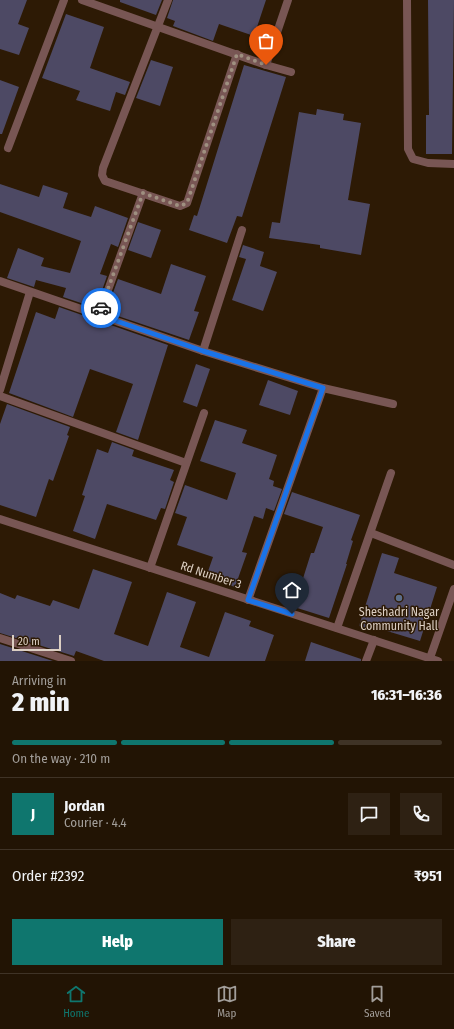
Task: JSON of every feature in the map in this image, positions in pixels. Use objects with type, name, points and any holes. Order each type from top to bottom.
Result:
[{"type":"street","points":[[8,148],[64,0]]},
{"type":"street","points":[[82,0],[266,65],[291,72]]},
{"type":"street","points":[[168,0],[102,171],[105,181],[180,206],[187,203],[237,54]]},
{"type":"street","points":[[266,65],[288,0]]},
{"type":"street","points":[[407,0],[408,149],[413,159],[428,163],[454,164]]},
{"type":"street","points":[[99,315],[143,193]]},
{"type":"street","points":[[203,351],[242,230]]},
{"type":"street","points":[[0,282],[203,351],[323,388],[393,404]]},
{"type":"street","points":[[0,390],[30,292]]},
{"type":"street","points":[[248,600],[323,388]]},
{"type":"street","points":[[0,396],[186,463]]},
{"type":"street","points":[[150,568],[204,413]]},
{"type":"street","points":[[337,628],[391,473]]},
{"type":"street","name":"Rd Number 3","points":[[0,519],[438,661]]},
{"type":"street","points":[[371,533],[454,565]]},
{"type":"street","points":[[430,658],[454,589]]},
{"type":"street","points":[[0,638],[71,661]]},
{"type":"street","points":[[366,661],[374,640]]},
{"type":"building","points":[[0,0],[27,0],[18,24],[29,28],[19,55],[0,49]]},
{"type":"building","points":[[120,0],[162,0],[156,15],[120,2]]},
{"type":"building","points":[[173,0],[266,0],[254,36],[219,24],[213,41],[173,26],[175,21],[167,18]]},
{"type":"building","points":[[428,0],[454,0],[452,154],[426,154],[426,115],[429,115]]},
{"type":"building","points":[[66,14],[104,27],[90,68],[130,82],[125,95],[116,92],[110,111],[76,100],[80,91],[42,78]]},
{"type":"building","points":[[151,60],[173,67],[160,106],[136,98]]},
{"type":"building","points":[[244,65],[286,77],[242,217],[237,216],[227,243],[189,230],[194,215],[197,216]]},
{"type":"building","points":[[0,80],[19,87],[2,134],[0,134]]},
{"type":"building","points":[[317,109],[344,114],[343,120],[361,123],[348,200],[370,204],[361,255],[320,248],[320,245],[269,238],[272,222],[280,223],[299,112],[316,115]]},
{"type":"building","points":[[0,184],[39,197],[43,185],[68,193],[63,208],[91,217],[95,206],[128,218],[118,247],[111,244],[100,274],[107,276],[96,308],[63,297],[66,288],[36,280],[34,287],[7,278],[18,248],[44,258],[41,266],[70,273],[81,241],[0,212]]},
{"type":"building","points":[[138,222],[161,230],[151,258],[128,250]]},
{"type":"building","points":[[243,245],[264,252],[260,266],[277,272],[263,311],[232,300],[246,259],[239,257]]},
{"type":"building","points":[[171,264],[206,276],[194,311],[199,312],[189,340],[106,312],[118,279],[161,294]]},
{"type":"building","points":[[59,307],[168,345],[138,440],[116,432],[133,384],[90,369],[73,417],[9,393],[36,312],[55,319]]},
{"type":"building","points":[[196,364],[210,369],[197,407],[183,402]]},
{"type":"building","points":[[268,380],[298,391],[290,415],[259,405]]},
{"type":"building","points":[[7,404],[70,427],[67,435],[69,436],[53,481],[49,479],[36,517],[0,505],[0,424]]},
{"type":"building","points":[[215,420],[247,430],[242,443],[277,455],[269,479],[274,481],[273,486],[282,489],[274,511],[266,508],[263,519],[254,516],[242,552],[247,553],[235,587],[206,577],[213,557],[177,545],[187,517],[175,513],[185,485],[227,500],[236,473],[200,461]]},
{"type":"building","points":[[112,442],[134,450],[132,456],[174,470],[170,480],[174,482],[165,509],[161,508],[156,520],[107,504],[95,539],[73,531],[85,496],[82,495],[97,449],[108,453]]},
{"type":"building","points":[[292,492],[360,515],[351,540],[353,541],[347,564],[329,618],[294,607],[311,553],[314,553],[323,527],[284,514]]},
{"type":"building","points":[[382,553],[399,558],[394,573],[437,587],[420,641],[377,628],[376,631],[359,626]]},
{"type":"building","points":[[93,569],[132,582],[114,634],[148,646],[167,592],[196,602],[180,647],[209,657],[225,612],[251,621],[249,626],[274,635],[265,661],[104,661],[76,651],[74,656],[0,633],[0,593],[15,599],[17,595],[50,606],[53,600],[79,609]]},
{"type":"building","points":[[311,642],[361,659],[361,661],[305,661]]},
{"type":"building","points":[[0,644],[53,661],[0,661]]},
{"type":"way so far","points":[[101,308],[143,193],[180,206],[187,203],[237,54],[266,65]]},
{"type":"place","name":"Sheshadri Nagar Community Hall","points":[[399,598]]},
{"type":"route","points":[[101,308],[99,315],[203,351],[323,388],[248,600],[292,614]]}]
